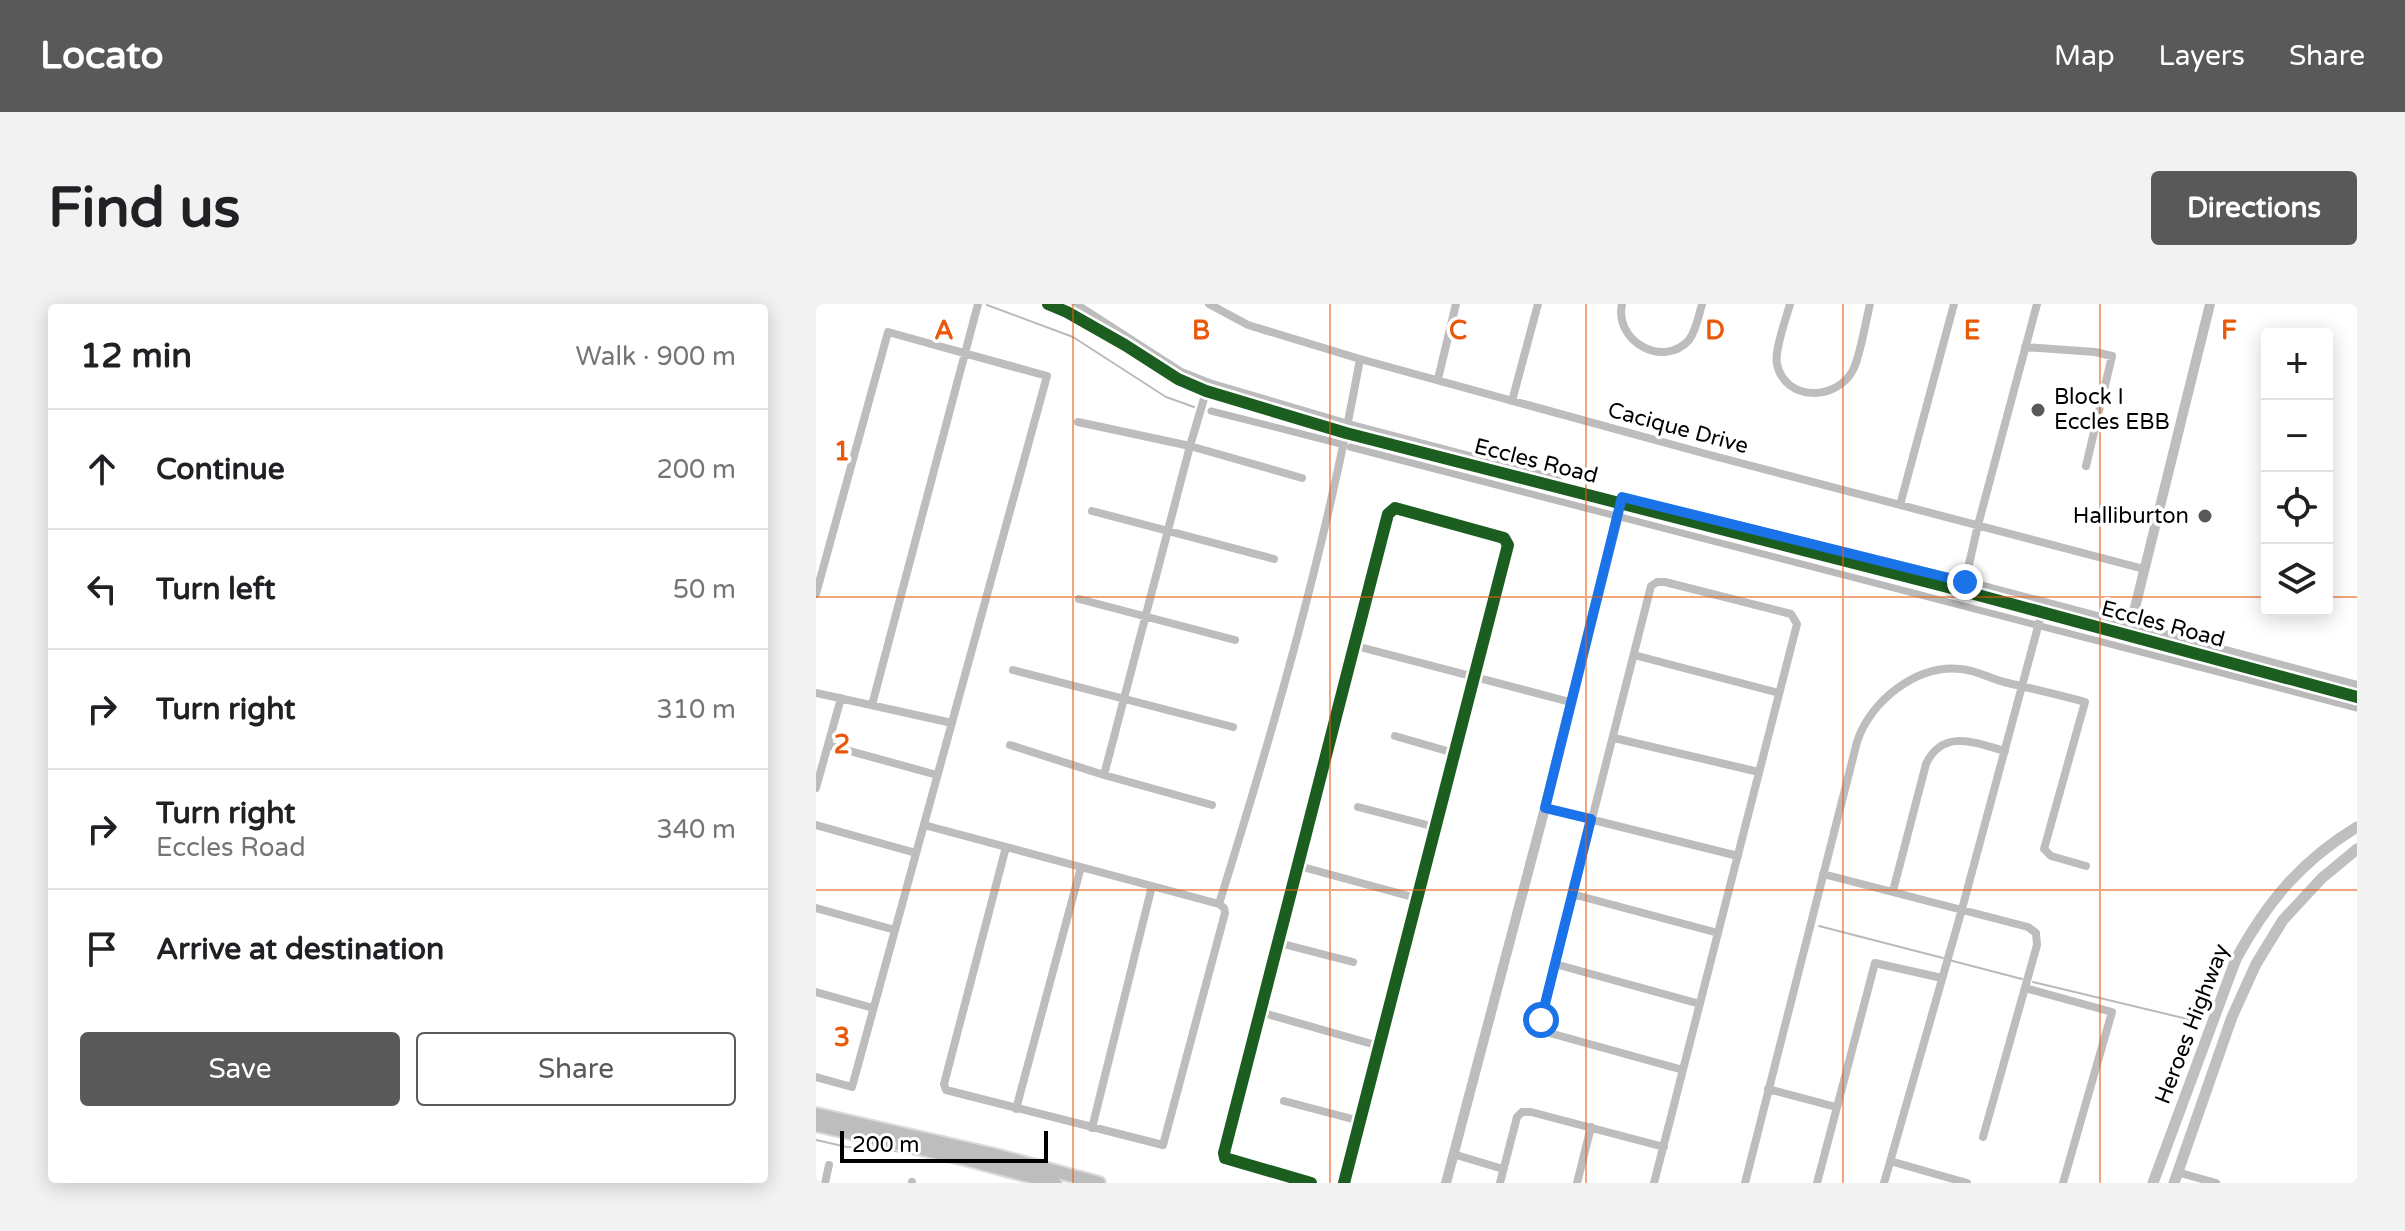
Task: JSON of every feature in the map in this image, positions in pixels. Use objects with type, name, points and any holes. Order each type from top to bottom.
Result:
[{"type":"main road","name":"Heroes Highway","points":[[2153,1183],[2241,950],[2262,916],[2303,866],[2333,841],[2357,827]]},
{"type":"main road","name":"Heroes Highway","points":[[2176,1177],[2232,1017],[2256,964],[2283,920],[2322,878],[2357,849]]},
{"type":"main road","points":[[816,1114],[982,1152],[1099,1183]]},
{"type":"main road","points":[[816,1125],[1055,1183]]},
{"type":"street","points":[[872,705],[978,304]]},
{"type":"street","name":"Eccles Road","points":[[1048,304],[1125,345],[1178,379],[1347,429],[2357,686]]},
{"type":"street","name":"Eccles Road","points":[[1074,304],[1207,388]]},
{"type":"street","name":"Cacique Drive","points":[[1209,304],[1248,325],[1360,359],[2144,569]]},
{"type":"street","points":[[1227,316],[1230,304]]},
{"type":"street","points":[[1438,379],[1456,304]]},
{"type":"street","points":[[1512,401],[1538,304]]},
{"type":"street","points":[[1622,304],[1620,310],[1624,328],[1633,341],[1652,352],[1677,351],[1692,337],[1702,304]]},
{"type":"street","points":[[1790,304],[1776,361],[1781,375],[1793,388],[1812,395],[1834,390],[1853,371],[1870,304]]},
{"type":"street","points":[[1900,505],[1954,304]]},
{"type":"street","points":[[1964,586],[2037,304]]},
{"type":"street","points":[[2129,630],[2210,304]]},
{"type":"street","points":[[816,594],[888,332],[1047,376],[852,1087],[816,1077]]},
{"type":"street","points":[[2025,347],[2112,356],[2086,466]]},
{"type":"street","points":[[1219,904],[1269,740],[1306,602],[1347,429],[1360,359]]},
{"type":"street","points":[[1104,775],[1207,388]]},
{"type":"street","points":[[1078,422],[1190,446],[1302,478]]},
{"type":"street","points":[[1446,1183],[1622,500]]},
{"type":"street","points":[[1311,1183],[1223,1156],[1388,514],[1395,508],[1496,535],[1507,542],[1344,1183]]},
{"type":"street","points":[[1092,511],[1274,559]]},
{"type":"street","points":[[1654,1183],[1664,1147],[1797,624],[1791,614],[1657,582],[1651,586],[1541,1020],[1546,1032],[1683,1070]]},
{"type":"street","points":[[1079,599],[1235,640]]},
{"type":"street","points":[[1884,1183],[2044,608]]},
{"type":"street","name":"Eccles Road","points":[[2129,630],[2357,697]]},
{"type":"street","points":[[1356,646],[1570,702]]},
{"type":"street","points":[[1634,655],[1779,693]]},
{"type":"street","points":[[1745,1183],[1860,732],[1892,693],[1914,679],[1933,672],[1963,668],[2085,702],[2044,849],[2048,855],[2086,866]]},
{"type":"street","points":[[1013,670],[1233,727]]},
{"type":"street","points":[[816,693],[952,723]]},
{"type":"street","points":[[816,788],[841,698]]},
{"type":"street","points":[[1395,736],[1454,753]]},
{"type":"street","points":[[1614,738],[1759,772]]},
{"type":"street","points":[[1893,891],[1929,757],[1942,745],[1960,740],[2005,751]]},
{"type":"street","points":[[828,745],[937,775]]},
{"type":"street","points":[[1010,745],[1212,805]]},
{"type":"street","points":[[1358,807],[1435,827]]},
{"type":"street","points":[[1545,808],[1738,856]]},
{"type":"street","points":[[816,825],[916,853]]},
{"type":"street","points":[[924,825],[1219,904],[1224,908],[1165,1142],[1159,1145],[946,1090],[944,1084],[1006,847]]},
{"type":"street","points":[[1299,866],[1416,898]]},
{"type":"street","points":[[1016,1109],[1081,867]]},
{"type":"street","points":[[1823,874],[2028,927],[2036,933],[2038,938],[1983,1137]]},
{"type":"street","points":[[1092,1128],[1152,886]]},
{"type":"street","points":[[1572,894],[1718,933]]},
{"type":"street","points":[[816,908],[895,930]]},
{"type":"street","points":[[1279,943],[1353,962]]},
{"type":"street","points":[[1817,1183],[1875,963],[1942,978]]},
{"type":"street","points":[[1555,964],[1700,1004]]},
{"type":"street","points":[[2025,988],[2112,1012],[2063,1183]]},
{"type":"street","points":[[816,992],[873,1008]]},
{"type":"street","points":[[1260,1012],[1379,1046]]},
{"type":"street","points":[[1768,1089],[1836,1107]]},
{"type":"street","points":[[1284,1101],[1360,1121]]},
{"type":"street","points":[[1500,1183],[1517,1117],[1522,1112],[1664,1147]]},
{"type":"street","points":[[1577,1183],[1591,1127]]},
{"type":"street","points":[[1453,1154],[1503,1169]]},
{"type":"street","points":[[1890,1161],[1967,1183]]},
{"type":"street","points":[[825,1183],[829,1165]]},
{"type":"street","points":[[2176,1177],[2216,1183]]},
{"type":"waterway","points":[[987,305],[1073,337],[1166,397],[1194,407]]},
{"type":"waterway","points":[[1211,411],[1341,444]]},
{"type":"waterway","points":[[1350,447],[2357,708]]},
{"type":"waterway","points":[[1819,926],[1943,958]]},
{"type":"waterway","points":[[1949,960],[2022,979]]},
{"type":"waterway","points":[[2033,982],[2200,1022]]},
{"type":"waterway","points":[[816,1140],[847,1147],[905,1152]]},
{"type":"waterway","points":[[1060,1179],[1074,1183]]},
{"type":"cycle path","points":[[1048,304],[1125,345],[1178,379],[1206,391],[1346,433],[1963,591],[2357,697]]},
{"type":"cycle path","points":[[1311,1183],[1225,1158],[1224,1153],[1388,514],[1395,508],[1504,538],[1508,545],[1344,1183]]},
{"type":"place","name":"Block I Eccles EBB","points":[[2038,410]]},
{"type":"place","name":"Halliburton","points":[[2205,516]]},
{"type":"route","points":[[1541,1020],[1591,819],[1545,808],[1622,497],[1965,582]]}]
